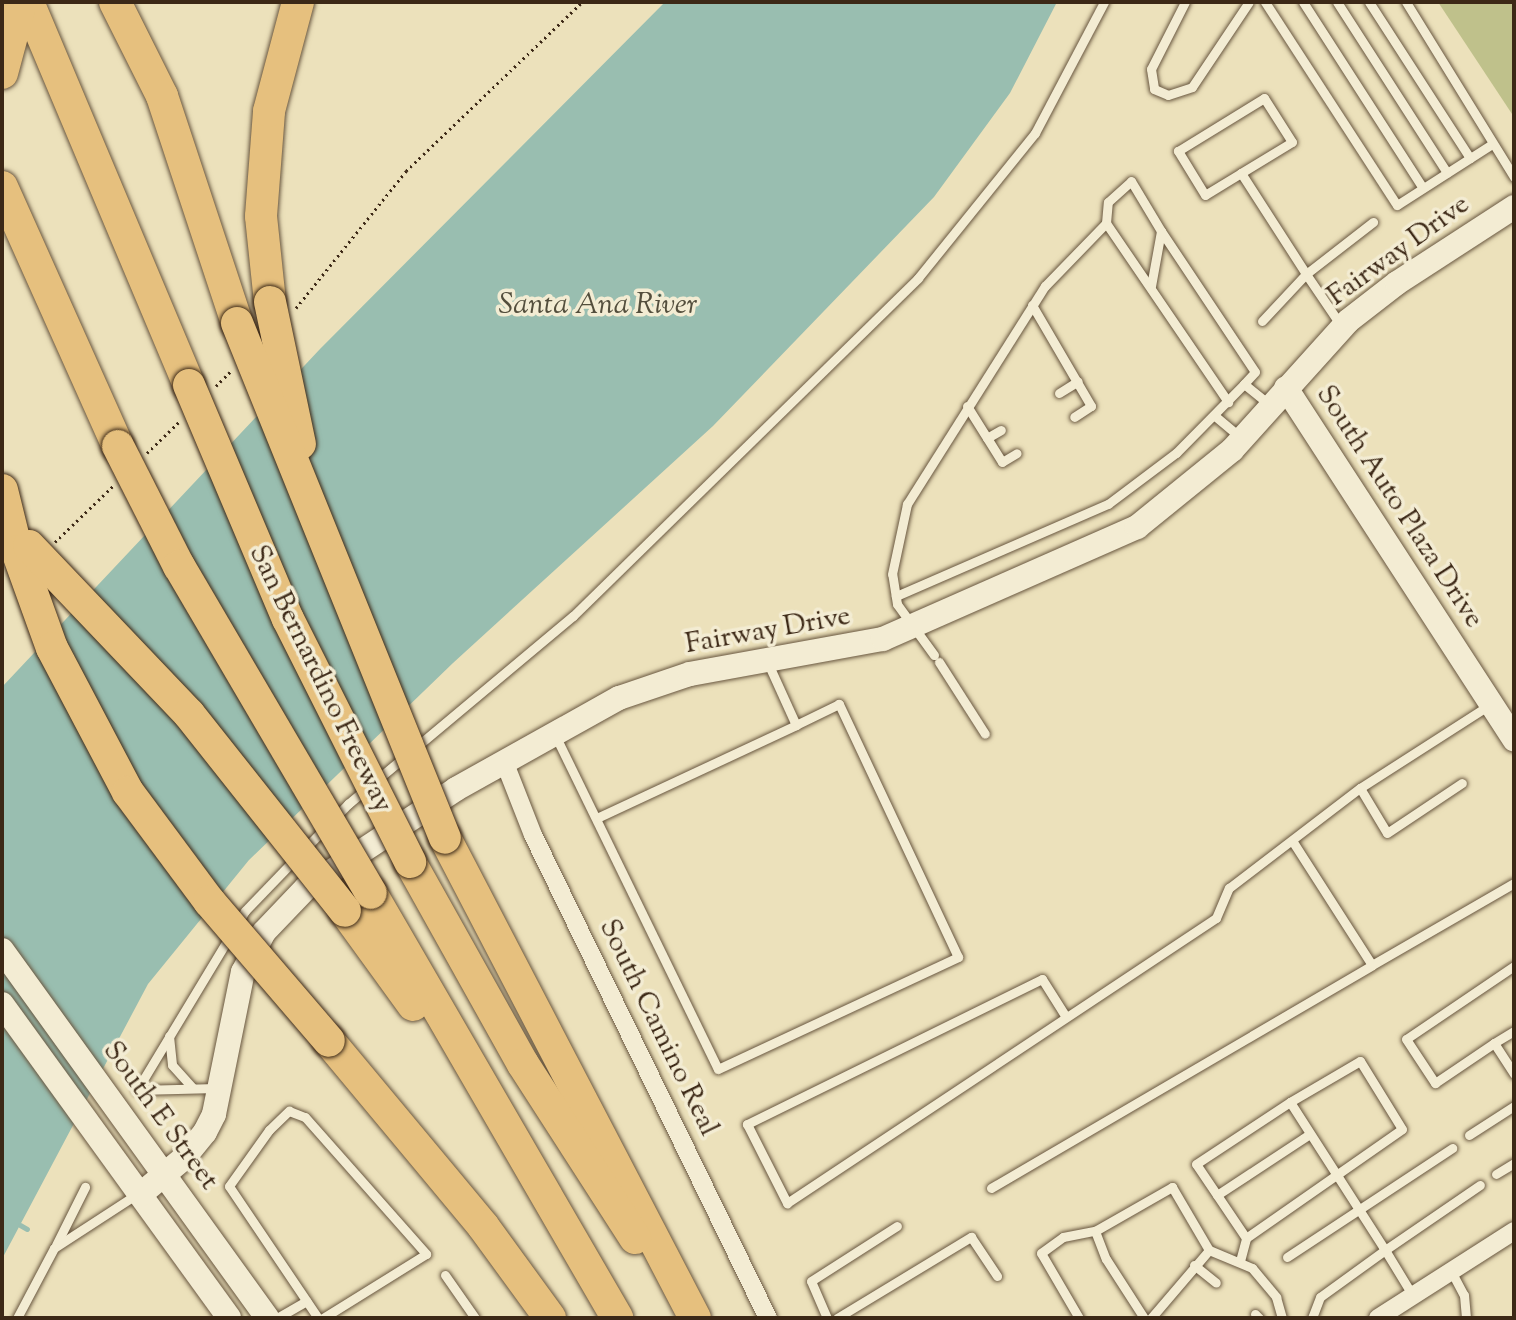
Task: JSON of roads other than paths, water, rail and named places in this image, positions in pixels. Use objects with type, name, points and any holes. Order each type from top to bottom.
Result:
[{"type":"highway","points":[[2,73],[21,2]]},
{"type":"highway","name":"San Bernardino Freeway","points":[[28,2],[288,619],[410,862],[523,1064],[687,1318]]},
{"type":"highway","points":[[115,2],[162,96],[237,323],[342,593],[445,838],[695,1318]]},
{"type":"highway","points":[[298,2],[269,111],[261,216],[270,302],[301,445],[342,593]]},
{"type":"highway","name":"San Bernardino Freeway","points":[[2,187],[118,446],[358,902]]},
{"type":"highway","points":[[2,490],[33,600],[106,754],[209,901],[483,1226],[550,1318]]},
{"type":"highway","points":[[2,522],[189,714],[358,902],[510,1140],[617,1318]]},
{"type":"street","name":"Fairway Drive","points":[[140,1193],[166,1173],[205,1132],[221,1088],[238,991],[264,932],[306,888],[504,761],[619,698],[690,674],[847,648],[916,628],[1137,527],[1189,490],[1242,439],[1342,327],[1397,283],[1514,207]]},
{"type":"street","name":"South Auto Plaza Drive","points":[[1278,397],[1514,739]]},
{"type":"street","name":"South Camino Real","points":[[504,761],[533,835],[768,1318]]},
{"type":"street","name":"South E Street","points":[[2,950],[166,1173],[267,1318]]},
{"type":"street","points":[[2,1004],[229,1318]]},
{"type":"street","points":[[1378,1318],[1406,1306],[1451,1271],[1514,1231]]},
{"type":"lane","points":[[221,1088],[137,1090],[245,911],[348,804],[573,616],[918,278],[1035,133],[1104,2]]},
{"type":"lane","points":[[1185,2],[1151,69],[1154,89],[1168,95],[1192,87],[1249,2]]},
{"type":"lane","points":[[1265,2],[1397,205],[1492,144]]},
{"type":"lane","points":[[1303,2],[1423,188]]},
{"type":"lane","points":[[1337,2],[1447,173]]},
{"type":"lane","points":[[1369,2],[1470,158]]},
{"type":"lane","points":[[1406,2],[1514,177]]},
{"type":"lane","points":[[1264,98],[1292,142],[1241,173],[1205,195],[1178,151],[1264,98]]},
{"type":"lane","points":[[1241,173],[1342,327]]},
{"type":"lane","points":[[896,596],[1108,504],[1215,416],[1228,402],[1255,372],[1131,181],[1108,202],[1106,223],[1228,402]]},
{"type":"lane","points":[[1262,321],[1306,274],[1373,222]]},
{"type":"lane","points":[[985,734],[896,596],[892,574],[907,504],[1032,305],[1078,247],[1106,223]]},
{"type":"lane","points":[[1151,286],[1161,231]]},
{"type":"lane","points":[[1032,305],[1091,406],[1074,417]]},
{"type":"lane","points":[[1059,393],[1078,381]]},
{"type":"lane","points":[[1244,384],[1278,397]]},
{"type":"lane","points":[[967,406],[1002,462],[1017,453]]},
{"type":"lane","points":[[1215,416],[1242,439]]},
{"type":"lane","points":[[987,438],[1001,430]]},
{"type":"lane","points":[[767,661],[796,725]]},
{"type":"lane","points":[[553,732],[599,817],[718,1069],[958,957],[839,704],[599,817]]},
{"type":"lane","points":[[1066,1017],[1042,979],[747,1124],[787,1203],[1216,918],[1229,888],[1360,788],[1491,704]]},
{"type":"lane","points":[[1360,788],[1387,833],[1462,783]]},
{"type":"lane","points":[[1293,842],[1372,965]]},
{"type":"lane","points":[[991,1188],[1514,883]]},
{"type":"lane","points":[[1514,966],[1406,1039],[1435,1083],[1514,1031]]},
{"type":"lane","points":[[169,1036],[172,1065],[193,1088]]},
{"type":"lane","points":[[1494,1043],[1514,1074]]},
{"type":"lane","points":[[1240,1261],[1246,1238],[1402,1129],[1360,1061],[1290,1102],[1196,1164],[1246,1238]]},
{"type":"lane","points":[[1290,1102],[1385,1250],[1406,1306]]},
{"type":"lane","points":[[1469,1135],[1514,1106]]},
{"type":"lane","points":[[289,1111],[305,1117],[426,1254],[321,1318],[307,1301],[229,1186],[269,1130],[289,1111]]},
{"type":"lane","points":[[1217,1195],[1310,1134]]},
{"type":"lane","points":[[1287,1257],[1452,1148]]},
{"type":"lane","points":[[1496,1174],[1514,1163]]},
{"type":"lane","points":[[1312,1318],[1320,1297],[1480,1185]]},
{"type":"lane","points":[[17,1318],[85,1187]]},
{"type":"lane","points":[[1079,1318],[1041,1253],[1063,1237],[1095,1231],[1172,1187],[1209,1250],[1240,1261],[1264,1280],[1282,1318]]},
{"type":"lane","points":[[54,1248],[140,1193]]},
{"type":"lane","points":[[827,1318],[811,1281],[897,1226]]},
{"type":"lane","points":[[1095,1231],[1106,1259],[1144,1318]]},
{"type":"lane","points":[[837,1318],[971,1237],[997,1276]]},
{"type":"lane","points":[[1151,1318],[1209,1250]]},
{"type":"lane","points":[[1194,1265],[1216,1283]]},
{"type":"lane","points":[[1451,1271],[1464,1295],[1466,1318]]},
{"type":"lane","points":[[445,1275],[475,1318]]},
{"type":"lane","points":[[277,1318],[307,1301]]},
{"type":"water","name":"Santa Ana River","points":[[665,2],[1057,2],[1010,93],[934,197],[713,426],[453,663],[249,860],[148,984],[2,1259],[2,687],[320,349]]},
{"type":"waterway","points":[[20,1225],[27,1229]]}]
